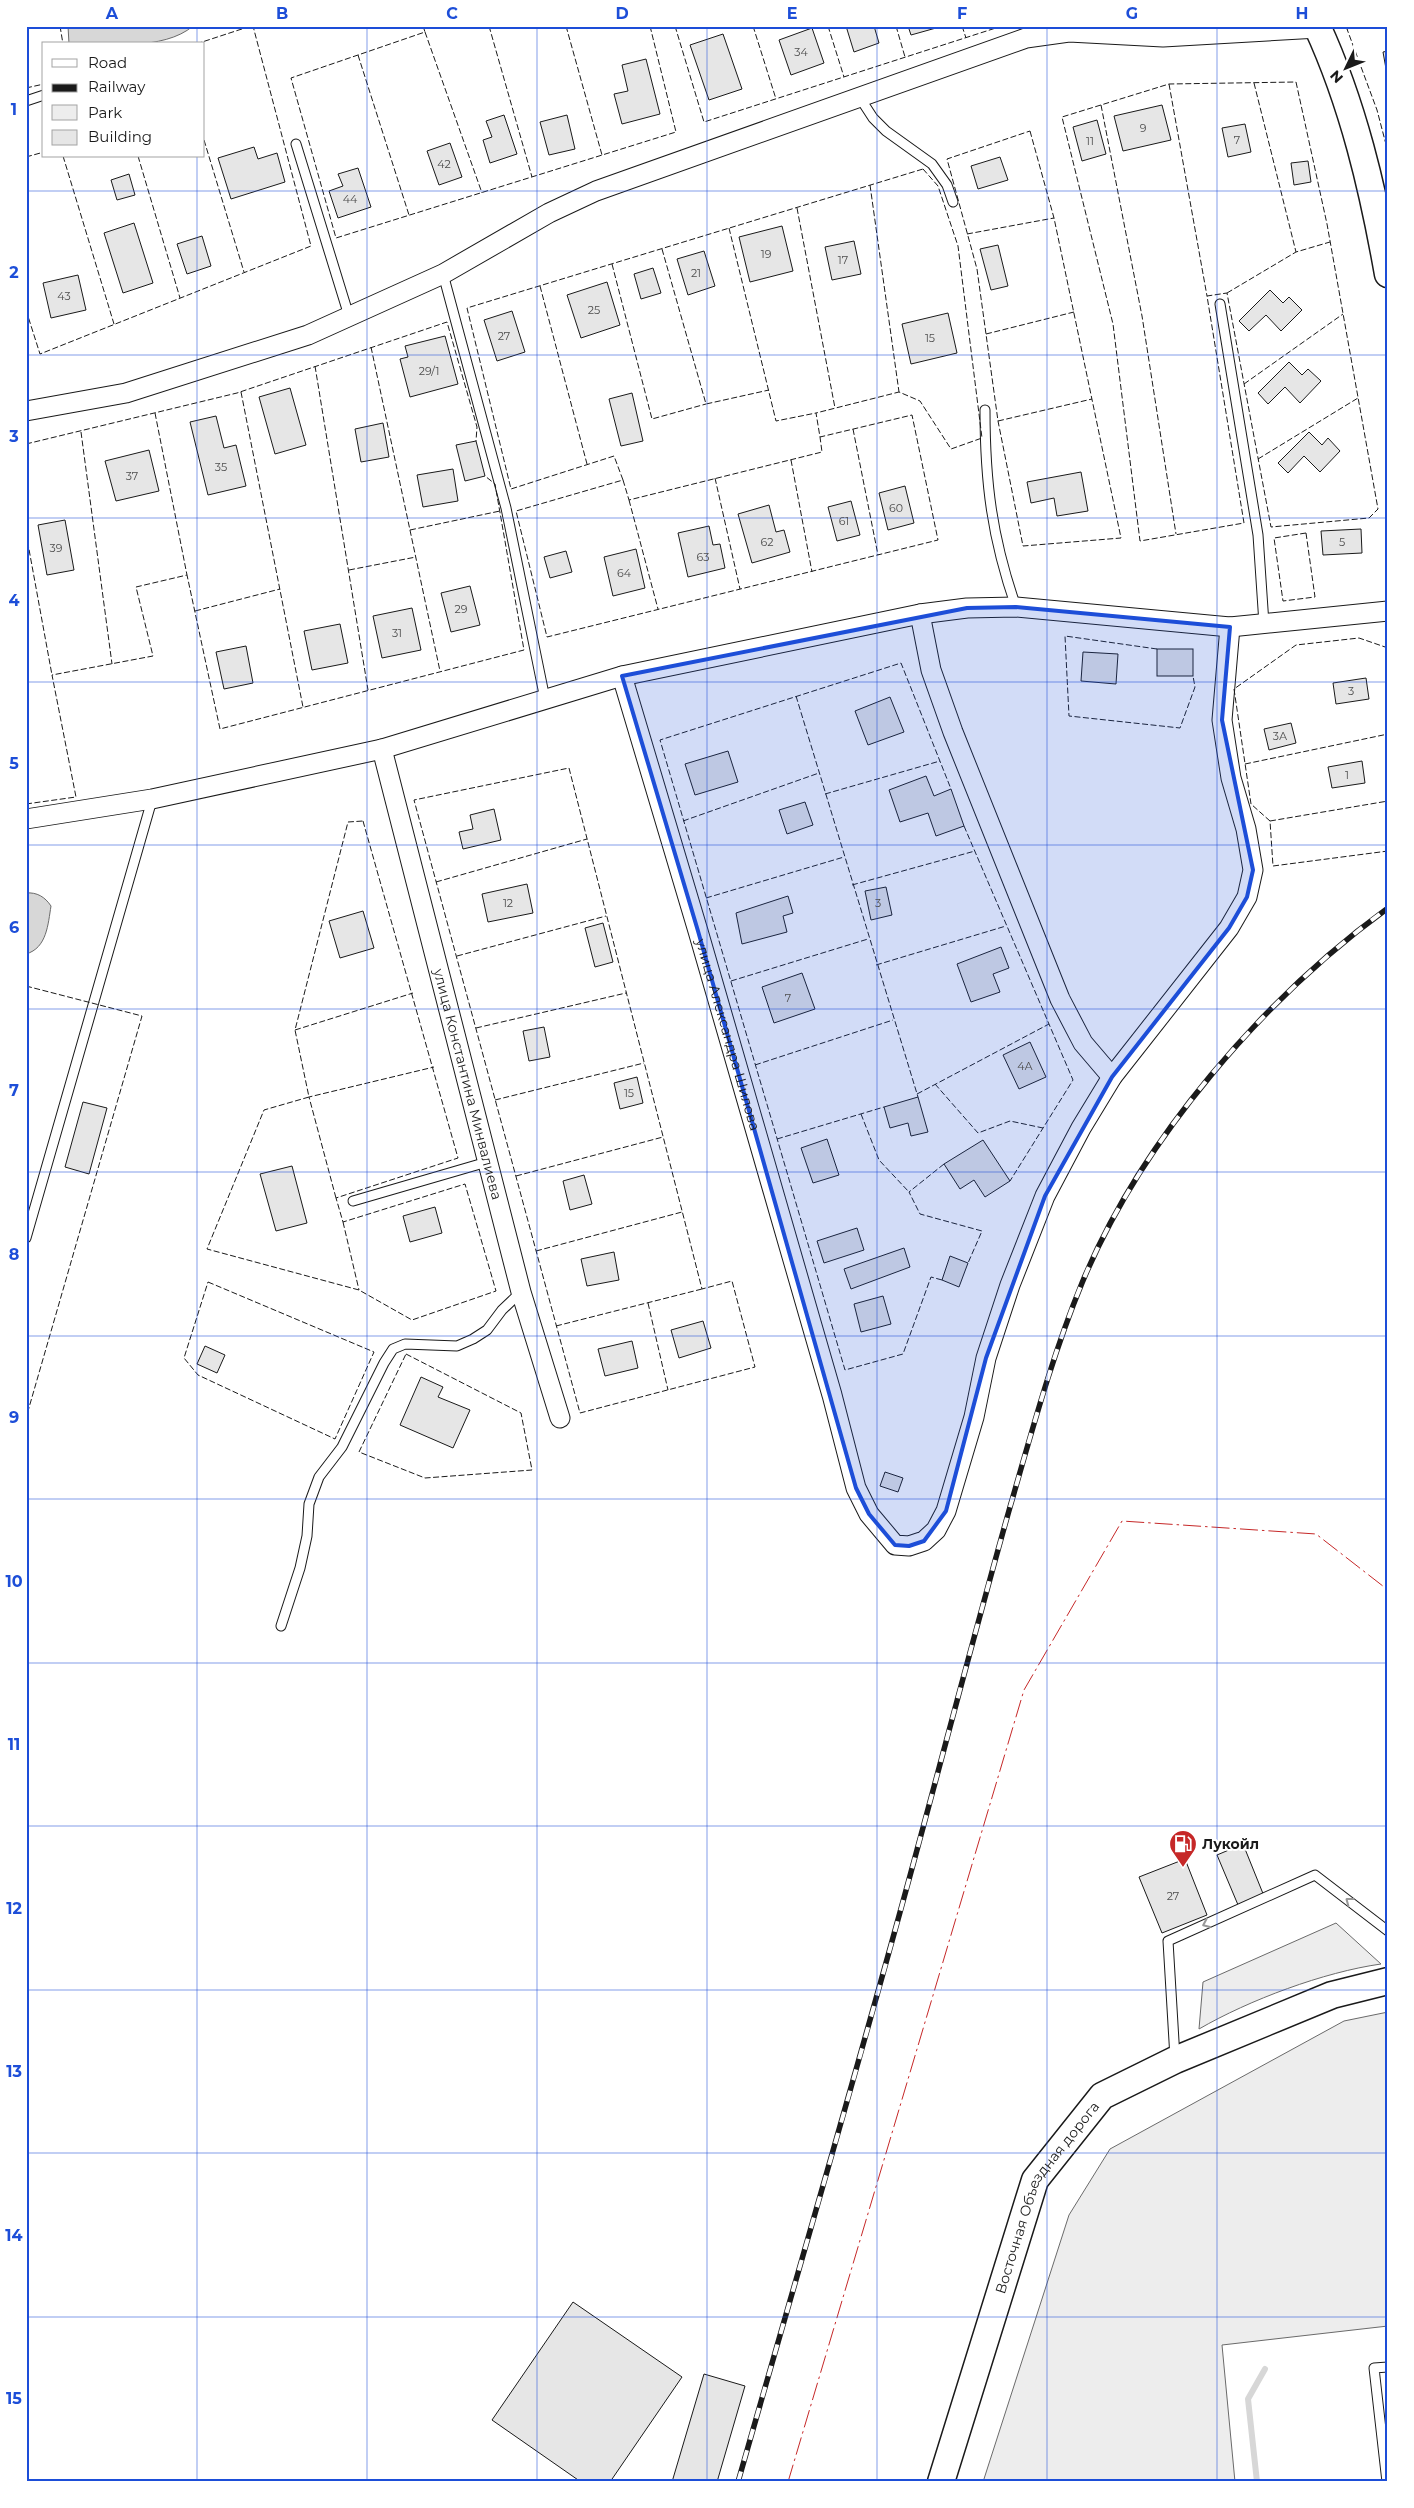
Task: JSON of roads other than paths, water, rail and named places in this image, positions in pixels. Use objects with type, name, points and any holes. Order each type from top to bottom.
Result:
[{"type":"main road","points":[[1317,27],[1345,97],[1366,171],[1388,274]]},
{"type":"main road","name":"Восточная Объездная дорога","points":[[941,2482],[1035,2180],[1102,2096],[1175,2060],[1332,1995],[1388,1981]]},
{"type":"street","points":[[26,412],[126,393],[308,335],[443,274],[549,212],[596,191],[1026,38],[1068,29],[1163,37],[1317,27]]},
{"type":"street","points":[[26,819],[152,799],[382,749],[622,676],[920,614],[967,608],[1016,607],[1230,627],[1388,611]]},
{"type":"street","points":[[920,614],[931,670],[953,732],[1060,999],[1083,1043],[1112,1077],[1229,928],[1247,897],[1253,870],[1246,829],[1231,778],[1222,720],[1230,627]]},
{"type":"street","name":"улица Александра Шилова","points":[[622,676],[832,1395],[856,1488],[869,1514],[895,1545],[909,1546],[924,1541],[936,1530],[946,1511],[974,1416],[986,1358],[1010,1285],[1045,1196],[1081,1128],[1112,1077]]},
{"type":"street","name":"улица Константина Минвалиева","points":[[382,749],[521,1292],[560,1418]]},
{"type":"lane","points":[[26,101],[42,97]]},
{"type":"lane","points":[[860,98],[873,118],[886,131],[932,164],[947,185],[953,202]]},
{"type":"lane","points":[[296,144],[349,316]]},
{"type":"lane","points":[[443,274],[506,508],[545,699]]},
{"type":"lane","points":[[1220,304],[1258,535],[1264,624]]},
{"type":"lane","points":[[985,410],[988,496],[994,534],[1016,607]]},
{"type":"lane","points":[[26,1238],[152,799]]},
{"type":"lane","points":[[353,1201],[487,1162]]},
{"type":"lane","points":[[280,1626],[300,1568],[307,1536],[309,1504],[319,1477],[342,1447],[384,1363],[393,1349],[405,1344],[457,1346],[473,1339],[487,1330],[502,1310],[521,1292]]},
{"type":"lane","points":[[1175,2060],[1168,1941],[1315,1875],[1388,1930]]},
{"type":"lane","points":[[1388,2367],[1374,2368],[1388,2482]]},
{"type":"waterway","points":[[1257,2482],[1248,2399],[1265,2369]]},
{"type":"railway","points":[[738,2482],[871,2016],[1010,1507],[1052,1366],[1082,1283],[1107,1230],[1137,1177],[1172,1125],[1211,1076],[1252,1028],[1296,984],[1342,944],[1388,908]]},
{"type":"place","name":"Лукойл","points":[[1183,1868]]}]
